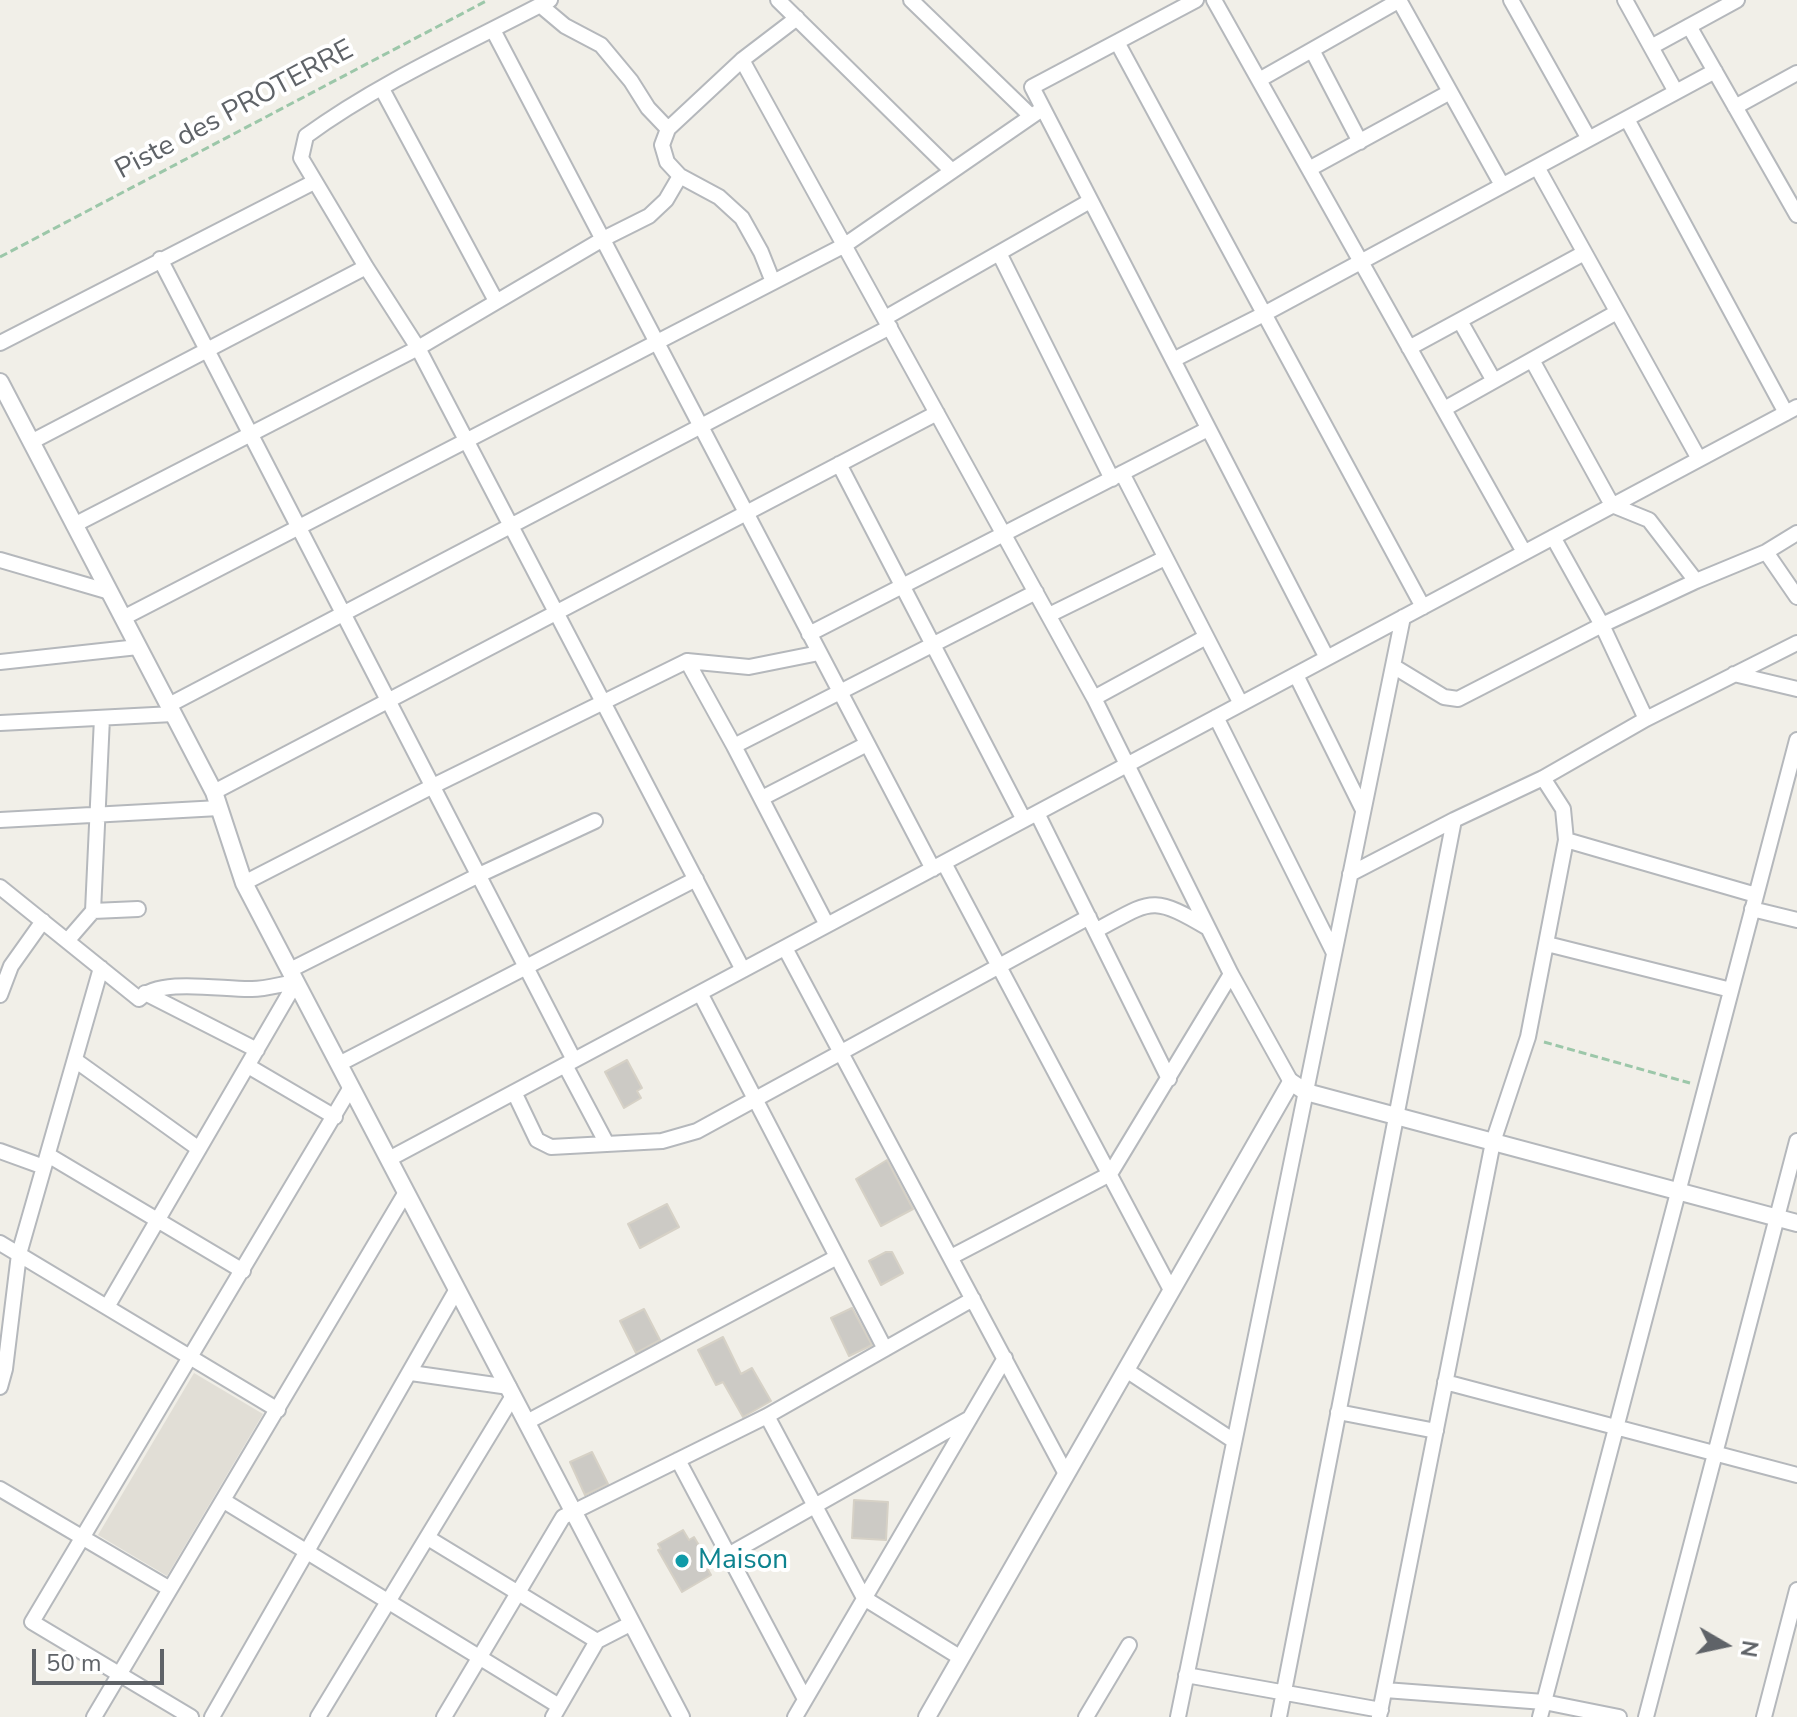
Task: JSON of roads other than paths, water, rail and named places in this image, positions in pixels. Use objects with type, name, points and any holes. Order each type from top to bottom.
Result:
[{"type":"street","points":[[778,0],[952,171]]},
{"type":"street","points":[[911,0],[1037,112],[1090,201],[1327,658]]},
{"type":"street","points":[[1037,112],[1032,87],[1196,0]]},
{"type":"street","points":[[1214,0],[1524,552]]},
{"type":"street","points":[[1259,80],[1400,0],[1502,185]]},
{"type":"street","points":[[1511,0],[1589,139]]},
{"type":"street","points":[[1625,0],[1676,92]]},
{"type":"street","points":[[1651,47],[1737,0]]},
{"type":"street","points":[[668,129],[648,108],[631,81],[601,45],[565,26],[545,3],[382,89],[306,136],[301,158],[418,348],[743,970]]},
{"type":"street","points":[[773,282],[742,218],[719,197],[680,176],[667,162],[662,145],[668,129],[742,60],[797,18]]},
{"type":"street","points":[[1689,26],[1735,107],[1792,196],[1797,215]]},
{"type":"street","points":[[493,30],[867,744],[999,966],[1171,1290]]},
{"type":"street","points":[[1117,42],[1423,607]]},
{"type":"street","points":[[1312,50],[1360,142]]},
{"type":"street","points":[[742,60],[1094,698],[1231,974],[1291,1082],[1306,1092],[1797,1223]]},
{"type":"street","points":[[1173,360],[1715,71]]},
{"type":"street","points":[[1735,107],[1797,73]]},
{"type":"street","points":[[382,89],[496,301]]},
{"type":"street","points":[[1309,169],[1450,92]]},
{"type":"street","points":[[123,618],[845,245],[1037,112]]},
{"type":"street","points":[[389,1159],[1791,410],[1627,119]]},
{"type":"street","points":[[1537,167],[1699,459]]},
{"type":"street","points":[[74,525],[418,348],[603,239],[649,216],[666,200],[680,176]]},
{"type":"street","points":[[0,343],[314,182]]},
{"type":"street","points":[[0,723],[102,718],[171,710],[343,613],[700,426],[887,322],[1090,201]]},
{"type":"street","points":[[999,253],[1241,704]]},
{"type":"street","points":[[1409,348],[1584,253]]},
{"type":"street","points":[[160,259],[526,967],[607,1144]]},
{"type":"street","points":[[31,442],[366,267]]},
{"type":"street","points":[[1444,409],[1617,312]]},
{"type":"street","points":[[1460,321],[1494,381]]},
{"type":"street","points":[[1532,360],[1612,505],[1649,520],[1696,581]]},
{"type":"street","points":[[0,382],[217,800],[244,883],[681,1717]]},
{"type":"street","points":[[0,820],[98,815],[217,800],[388,701],[937,413]]},
{"type":"street","points":[[809,634],[1208,429]]},
{"type":"street","points":[[839,464],[933,644],[1093,924],[1169,1079]]},
{"type":"street","points":[[1393,666],[1444,697],[1458,699],[1602,625],[1766,552],[1797,533]]},
{"type":"street","points":[[1553,537],[1602,625],[1646,719]]},
{"type":"street","points":[[1766,552],[1797,597]]},
{"type":"street","points":[[1049,615],[1165,558]]},
{"type":"street","points":[[0,560],[110,592]]},
{"type":"street","points":[[734,746],[1036,592]]},
{"type":"street","points":[[1178,1717],[1403,617]]},
{"type":"street","points":[[1094,698],[1206,637]]},
{"type":"street","points":[[1350,874],[1543,778],[1646,719],[1797,643]]},
{"type":"street","points":[[0,662],[138,647]]},
{"type":"street","points":[[244,883],[687,661],[749,667],[819,653]]},
{"type":"street","points":[[687,661],[827,925]]},
{"type":"street","points":[[1734,674],[1797,689]]},
{"type":"street","points":[[1296,675],[1363,810]]},
{"type":"street","points":[[1216,717],[1334,953]]},
{"type":"street","points":[[67,941],[93,911],[102,718]]},
{"type":"street","points":[[1542,1710],[1797,740]]},
{"type":"street","points":[[762,798],[867,744]]},
{"type":"street","points":[[1186,1675],[1380,1713],[1493,1142],[1528,1037],[1566,840],[1563,809],[1543,778]]},
{"type":"street","points":[[1279,1717],[1454,820]]},
{"type":"street","points":[[0,887],[139,999],[145,993],[180,986],[253,989],[293,976],[479,875],[595,821]]},
{"type":"street","points":[[1566,840],[1754,902],[1797,920]]},
{"type":"street","points":[[339,1064],[696,879]]},
{"type":"street","points":[[514,1092],[537,1140],[551,1147],[662,1141],[697,1131],[999,966],[1146,903],[1175,909],[1208,928]]},
{"type":"street","points":[[93,911],[138,909]]},
{"type":"street","points":[[0,995],[11,966],[43,921]]},
{"type":"street","points":[[1547,944],[1731,990]]},
{"type":"street","points":[[785,948],[1066,1474]]},
{"type":"street","points":[[0,1387],[19,1254],[101,968]]},
{"type":"street","points":[[951,1257],[1110,1174],[1231,974]]},
{"type":"street","points":[[107,1307],[257,1050],[293,976]]},
{"type":"street","points":[[145,993],[257,1050]]},
{"type":"street","points":[[700,993],[885,1349]]},
{"type":"street","points":[[75,1060],[199,1149]]},
{"type":"street","points":[[248,1066],[335,1117]]},
{"type":"street","points":[[927,1717],[1291,1082]]},
{"type":"street","points":[[191,1717],[32,1622],[351,1087]]},
{"type":"street","points":[[1646,1717],[1797,1141]]},
{"type":"street","points":[[0,1151],[46,1161],[158,1220],[243,1271]]},
{"type":"street","points":[[94,1717],[406,1192]]},
{"type":"street","points":[[0,1243],[278,1410]]},
{"type":"street","points":[[527,1422],[837,1257]]},
{"type":"street","points":[[212,1717],[457,1289]]},
{"type":"street","points":[[444,1717],[563,1517],[767,1416],[973,1299]]},
{"type":"street","points":[[795,1717],[1005,1358]]},
{"type":"street","points":[[1126,1370],[1234,1441]]},
{"type":"street","points":[[411,1373],[511,1392]]},
{"type":"street","points":[[1445,1382],[1797,1475]]},
{"type":"street","points":[[318,1717],[428,1538],[511,1392]]},
{"type":"street","points":[[1338,1412],[1436,1431]]},
{"type":"street","points":[[767,1416],[864,1598],[961,1658]]},
{"type":"street","points":[[728,1555],[970,1418]]},
{"type":"street","points":[[678,1460],[805,1699]]},
{"type":"street","points":[[0,1489],[170,1589]]},
{"type":"street","points":[[224,1501],[479,1657],[556,1712],[597,1641],[632,1623]]},
{"type":"street","points":[[428,1538],[597,1641]]},
{"type":"street","points":[[1764,1717],[1797,1590]]},
{"type":"street","points":[[1086,1717],[1129,1645]]},
{"type":"street","points":[[1385,1690],[1619,1717]]},
{"type":"place","name":"Maison","points":[[682,1561]]}]
